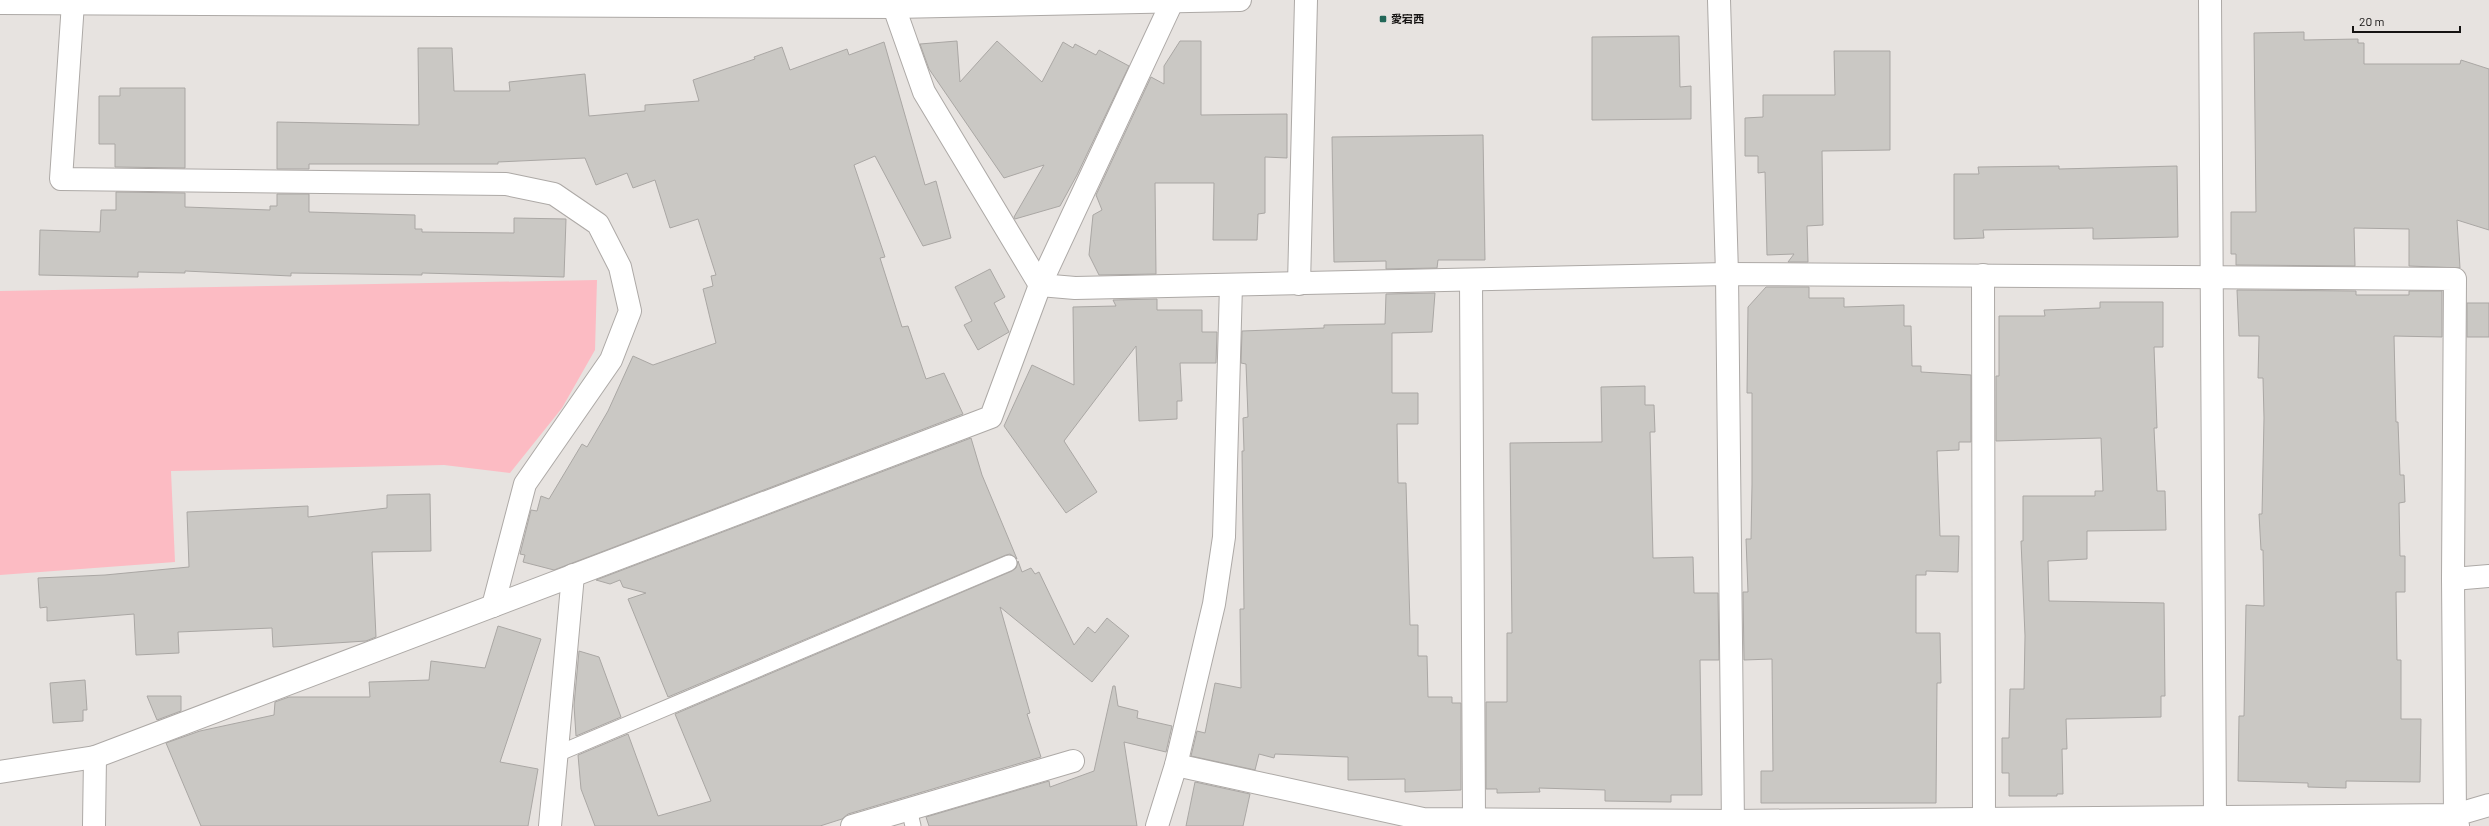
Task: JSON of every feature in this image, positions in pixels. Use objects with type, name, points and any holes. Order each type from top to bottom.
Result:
[{"type":"street","points":[[3,2],[894,7],[1240,0]]},
{"type":"street","points":[[1299,284],[1306,0]]},
{"type":"street","points":[[1719,0],[1727,274],[1733,823]]},
{"type":"street","points":[[2210,0],[2215,817]]},
{"type":"street","points":[[0,772],[95,757],[992,417],[1040,286],[1172,1]]},
{"type":"street","points":[[73,3],[61,180],[506,184],[554,194],[598,224],[620,267],[630,311],[611,360],[525,484],[493,606]]},
{"type":"street","points":[[894,7],[924,92],[1040,286]]},
{"type":"street","points":[[1040,286],[1075,288],[1727,274],[2455,278],[2453,579],[2456,820]]},
{"type":"street","points":[[1983,275],[1984,818]]},
{"type":"street","points":[[1472,280],[1474,818]]},
{"type":"street","points":[[1157,826],[1176,765],[1214,604],[1224,536],[1231,285]]},
{"type":"street","points":[[550,826],[573,576]]},
{"type":"street","points":[[2453,579],[2489,576]]},
{"type":"street","points":[[94,826],[95,757]]},
{"type":"street","points":[[852,826],[911,818],[1073,761]]},
{"type":"street","points":[[1176,765],[1423,819],[1474,818],[1733,823],[1984,818],[2215,817],[2456,820],[2489,805]]},
{"type":"lane","points":[[557,754],[1010,563]]},
{"type":"shaded area","points":[[597,280],[595,350],[562,408],[510,473],[444,465],[171,471],[175,562],[0,575],[0,291]]},
{"type":"building","points":[[2304,32],[2304,40],[2358,39],[2358,43],[2364,43],[2364,64],[2460,64],[2461,60],[2489,69],[2489,230],[2457,220],[2460,268],[2409,266],[2409,229],[2354,228],[2355,266],[2236,265],[2236,254],[2231,254],[2231,212],[2256,212],[2254,33]]},
{"type":"building","points":[[1679,36],[1680,87],[1691,86],[1691,119],[1592,120],[1592,37]]},
{"type":"building","points":[[957,41],[960,82],[997,41],[1042,82],[1063,42],[1073,48],[1075,44],[1096,55],[1099,50],[1129,66],[1077,175],[1060,206],[1015,219],[1014,217],[1044,165],[1004,178],[929,69],[920,44]]},
{"type":"building","points":[[1180,41],[1201,41],[1201,115],[1287,114],[1287,158],[1265,157],[1265,213],[1258,214],[1257,240],[1213,240],[1214,183],[1155,183],[1156,274],[1099,275],[1089,255],[1093,215],[1102,210],[1096,195],[1151,77],[1164,84],[1164,66]]},
{"type":"building","points":[[884,42],[925,185],[936,181],[951,238],[923,246],[875,156],[854,165],[885,257],[880,258],[902,327],[908,326],[926,379],[944,373],[963,414],[554,570],[523,562],[525,555],[520,554],[531,510],[537,511],[541,496],[549,499],[582,444],[587,447],[608,411],[633,356],[653,365],[716,343],[703,289],[713,286],[711,276],[716,275],[698,219],[670,228],[655,180],[633,188],[627,173],[596,185],[585,158],[498,162],[498,164],[309,164],[309,169],[277,169],[277,122],[419,125],[418,48],[452,48],[454,91],[510,91],[509,82],[585,74],[589,116],[645,111],[645,105],[699,101],[693,80],[755,59],[754,57],[782,47],[790,70],[847,49],[849,55]]},
{"type":"building","points":[[1834,51],[1890,51],[1890,150],[1822,151],[1823,225],[1807,226],[1808,262],[1788,262],[1794,254],[1767,255],[1765,172],[1758,173],[1758,156],[1745,156],[1745,118],[1763,117],[1763,95],[1835,95]]},
{"type":"building","points":[[120,88],[185,88],[185,168],[115,167],[115,144],[99,144],[99,96],[120,96]]},
{"type":"building","points":[[1483,135],[1485,260],[1438,260],[1437,268],[1386,269],[1386,261],[1334,262],[1332,137]]},
{"type":"building","points":[[2059,166],[2059,169],[2177,166],[2178,237],[2093,239],[2093,228],[1983,230],[1984,238],[1954,239],[1954,174],[1979,174],[1978,167]]},
{"type":"building","points":[[116,192],[185,193],[185,207],[270,210],[270,206],[277,206],[277,194],[309,194],[309,212],[415,215],[415,229],[422,229],[422,232],[514,233],[514,218],[566,219],[564,277],[422,273],[422,275],[291,273],[291,276],[185,271],[185,273],[138,272],[138,277],[39,275],[40,230],[100,232],[101,210],[116,210]]},
{"type":"building","points":[[990,269],[1005,297],[994,303],[1009,332],[978,350],[964,325],[972,321],[955,287]]},
{"type":"building","points":[[1766,287],[1809,287],[1809,298],[1844,298],[1844,307],[1904,305],[1904,326],[1911,326],[1912,366],[1921,366],[1921,372],[1971,375],[1971,442],[1959,442],[1959,450],[1937,451],[1940,536],[1959,536],[1958,572],[1926,571],[1926,575],[1916,575],[1916,633],[1940,633],[1941,683],[1937,683],[1936,803],[1761,803],[1761,771],[1773,771],[1772,659],[1744,660],[1743,592],[1748,592],[1746,539],[1751,539],[1752,485],[1752,393],[1747,393],[1748,307]]},
{"type":"building","points":[[2237,290],[2356,291],[2356,295],[2409,295],[2409,291],[2442,291],[2442,337],[2394,336],[2396,422],[2398,422],[2400,475],[2404,475],[2405,502],[2399,503],[2400,556],[2405,556],[2405,592],[2396,592],[2397,660],[2401,660],[2401,719],[2421,719],[2420,782],[2346,781],[2346,788],[2308,787],[2308,783],[2238,781],[2239,716],[2244,716],[2246,605],[2264,606],[2263,550],[2261,550],[2259,514],[2262,514],[2264,418],[2263,378],[2258,378],[2259,336],[2239,336]]},
{"type":"building","points":[[1435,293],[1432,332],[1392,333],[1392,393],[1418,393],[1418,424],[1397,424],[1398,483],[1406,483],[1410,625],[1418,625],[1418,656],[1427,656],[1428,697],[1452,697],[1452,703],[1461,703],[1461,790],[1405,792],[1405,779],[1348,780],[1348,757],[1275,754],[1274,758],[1259,754],[1255,770],[1191,756],[1197,731],[1205,733],[1215,683],[1241,688],[1240,609],[1244,609],[1242,451],[1244,451],[1243,418],[1248,417],[1246,364],[1241,363],[1242,331],[1324,328],[1324,325],[1385,324],[1386,294]]},
{"type":"building","points":[[1157,299],[1157,310],[1202,310],[1202,332],[1217,332],[1216,363],[1180,363],[1182,401],[1177,401],[1177,419],[1139,421],[1136,346],[1064,441],[1097,492],[1066,513],[1004,426],[1032,365],[1074,385],[1073,307],[1116,306],[1113,300]]},
{"type":"building","points":[[2100,302],[2163,302],[2163,347],[2154,347],[2157,428],[2154,428],[2157,491],[2165,491],[2166,530],[2087,531],[2087,559],[2048,561],[2049,601],[2164,603],[2165,696],[2161,696],[2161,717],[2066,719],[2067,749],[2062,749],[2063,794],[2057,794],[2057,796],[2009,796],[2009,773],[2002,773],[2002,738],[2009,738],[2010,689],[2024,689],[2025,636],[2021,541],[2023,541],[2023,496],[2095,496],[2095,491],[2103,491],[2101,438],[1996,441],[1996,376],[1999,376],[1999,316],[2045,316],[2044,310],[2100,308]]},
{"type":"building","points":[[2467,303],[2489,303],[2489,337],[2467,337]]},
{"type":"building","points":[[1645,386],[1645,405],[1654,405],[1655,432],[1650,432],[1653,558],[1693,557],[1694,593],[1718,593],[1719,660],[1700,660],[1702,795],[1671,795],[1671,802],[1605,801],[1605,790],[1539,788],[1540,792],[1497,793],[1497,789],[1486,789],[1486,702],[1507,702],[1507,633],[1512,633],[1510,443],[1602,442],[1601,387]]},
{"type":"building","points":[[971,438],[982,475],[1017,559],[1010,554],[1006,555],[668,697],[628,599],[646,593],[623,587],[620,580],[610,584],[596,580]]},
{"type":"building","points":[[430,494],[431,551],[372,552],[376,637],[366,641],[273,647],[272,628],[178,632],[179,653],[136,655],[134,614],[47,621],[47,607],[40,608],[38,578],[105,575],[189,567],[187,512],[308,506],[308,517],[387,508],[387,495]]},
{"type":"building","points":[[1018,561],[1022,572],[1031,568],[1035,574],[1039,572],[1074,645],[1088,627],[1095,633],[1107,618],[1129,636],[1092,682],[1000,607],[1030,713],[1027,714],[1041,757],[848,814],[842,819],[820,826],[595,826],[581,789],[578,755],[628,734],[658,816],[711,801],[675,714],[1012,571],[1016,568]]},
{"type":"building","points":[[498,626],[541,639],[500,762],[538,769],[528,826],[201,826],[166,743],[200,731],[274,715],[275,702],[289,697],[370,697],[369,682],[429,680],[431,661],[485,668]]},
{"type":"building","points":[[579,651],[599,657],[621,717],[576,736],[574,705]]},
{"type":"building","points":[[85,680],[87,710],[83,710],[83,721],[53,723],[50,683]]},
{"type":"building","points":[[1113,686],[1115,686],[1118,706],[1138,711],[1137,718],[1172,726],[1166,752],[1124,742],[1137,826],[929,826],[926,817],[1049,781],[1050,787],[1094,771]]},
{"type":"building","points":[[147,696],[181,696],[181,711],[157,720]]},
{"type":"building","points":[[1195,782],[1250,794],[1243,826],[1186,826]]},
{"type":"place","name":"愛宕西","points":[[1383,19]]}]
